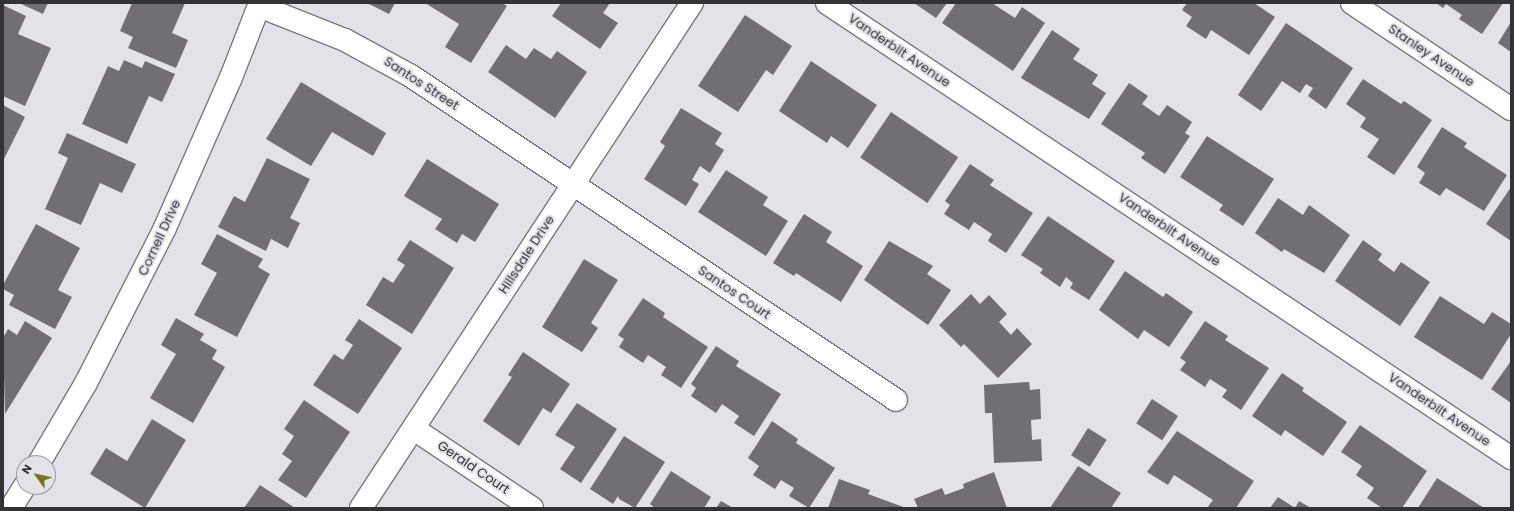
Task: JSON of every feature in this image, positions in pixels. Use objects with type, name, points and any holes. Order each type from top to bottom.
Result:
[{"type":"street","name":"Hillsdale Drive","points":[[361,508],[692,3]]},
{"type":"street","name":"Vanderbilt Avenue","points":[[827,3],[1511,458]]},
{"type":"street","name":"Stanley Avenue","points":[[1352,3],[1511,108]]},
{"type":"street","name":"Santos Street","points":[[259,5],[326,32],[385,61],[572,185]]},
{"type":"street","name":"Cornell Drive","points":[[44,455],[86,383],[164,230],[227,87],[259,5]]},
{"type":"street","name":"Santos Court","points":[[572,185],[896,400]]},
{"type":"street","name":"Gerald Court","points":[[414,429],[532,508]]},
{"type":"street","points":[[11,508],[19,495]]},
{"type":"building","points":[[19,3],[48,3],[43,14]]},
{"type":"building","points":[[132,3],[185,3],[172,33],[188,40],[176,68],[128,48],[133,37],[120,31]]},
{"type":"building","points":[[367,3],[395,3],[389,14]]},
{"type":"building","points":[[425,3],[502,3],[507,6],[471,63],[445,47],[459,24]]},
{"type":"building","points":[[561,3],[610,3],[603,13],[618,23],[600,49],[552,16]]},
{"type":"building","points":[[914,3],[947,3],[936,18]]},
{"type":"building","points":[[956,3],[992,3],[1015,18],[1022,7],[1045,23],[1013,71],[942,23]]},
{"type":"building","points":[[1187,3],[1254,3],[1275,17],[1249,55],[1211,30],[1206,39],[1186,26],[1192,17],[1182,10]]},
{"type":"building","points":[[1436,3],[1503,3],[1482,34],[1459,19],[1462,15],[1446,4],[1443,8]]},
{"type":"building","points":[[3,5],[26,16],[18,34],[51,48],[25,106],[3,96]]},
{"type":"building","points":[[745,15],[792,46],[773,75],[766,70],[738,112],[698,86]]},
{"type":"building","points":[[1511,22],[1511,52],[1498,43]]},
{"type":"building","points":[[1286,23],[1353,68],[1326,109],[1308,96],[1313,88],[1306,84],[1300,93],[1282,81],[1261,111],[1238,95]]},
{"type":"building","points":[[1052,30],[1080,49],[1073,59],[1098,75],[1092,84],[1106,93],[1089,119],[1021,78]]},
{"type":"building","points":[[506,45],[526,59],[534,48],[551,59],[557,51],[587,72],[555,118],[488,72]]},
{"type":"building","points":[[124,60],[142,68],[145,61],[175,74],[162,102],[149,96],[127,144],[82,124],[108,66],[119,71]]},
{"type":"building","points":[[811,61],[877,105],[848,148],[831,136],[827,143],[779,111]]},
{"type":"building","points":[[1363,79],[1401,104],[1404,101],[1432,120],[1394,175],[1367,157],[1379,139],[1360,127],[1366,118],[1346,104]]},
{"type":"building","points":[[301,82],[386,133],[373,156],[332,132],[311,166],[266,139]]},
{"type":"building","points":[[1129,83],[1148,96],[1142,104],[1159,116],[1167,105],[1192,122],[1185,133],[1190,136],[1165,174],[1141,158],[1145,153],[1101,124]]},
{"type":"building","points":[[3,105],[25,117],[3,161]]},
{"type":"building","points":[[681,108],[722,133],[715,144],[724,150],[710,173],[700,166],[692,180],[699,184],[686,206],[644,179],[665,146],[660,142]]},
{"type":"building","points":[[891,112],[958,157],[927,203],[860,158]]},
{"type":"building","points":[[1442,127],[1467,143],[1464,147],[1507,175],[1484,211],[1446,188],[1440,196],[1419,183],[1425,173],[1417,167]]},
{"type":"building","points":[[67,133],[136,164],[122,193],[100,183],[81,225],[45,209],[68,158],[58,153]]},
{"type":"building","points":[[1207,136],[1274,179],[1243,226],[1219,210],[1223,205],[1180,177]]},
{"type":"building","points":[[267,158],[310,179],[290,218],[300,223],[288,248],[271,239],[266,251],[218,227],[234,196],[245,202]]},
{"type":"building","points":[[427,159],[499,204],[475,242],[462,234],[457,243],[435,229],[442,219],[404,196]]},
{"type":"building","points":[[970,164],[994,180],[990,185],[1033,213],[1006,253],[988,241],[992,234],[974,222],[969,230],[944,214],[950,205],[945,201]]},
{"type":"building","points":[[726,170],[768,197],[763,205],[788,221],[766,256],[698,212]]},
{"type":"building","points":[[1511,187],[1511,241],[1486,224]]},
{"type":"building","points":[[1278,198],[1303,215],[1309,205],[1350,235],[1324,273],[1284,249],[1282,252],[1255,233]]},
{"type":"building","points":[[804,214],[832,232],[826,242],[863,266],[841,302],[796,273],[794,276],[773,263]]},
{"type":"building","points":[[1048,216],[1115,261],[1089,300],[1070,288],[1073,283],[1066,277],[1060,287],[1040,273],[1043,269],[1021,255]]},
{"type":"building","points":[[36,224],[80,248],[58,290],[72,297],[55,329],[9,305],[14,295],[3,289],[3,285]]},
{"type":"building","points":[[217,234],[263,259],[258,267],[270,274],[237,337],[194,315],[217,273],[201,264]]},
{"type":"building","points":[[410,240],[454,268],[412,334],[366,305],[383,277],[393,283],[405,265],[397,260]]},
{"type":"building","points":[[1363,240],[1382,254],[1378,260],[1394,272],[1401,262],[1430,282],[1400,326],[1335,281]]},
{"type":"building","points":[[889,241],[933,266],[927,274],[951,290],[928,325],[864,280]]},
{"type":"building","points":[[584,259],[618,280],[591,323],[598,328],[582,352],[542,327]]},
{"type":"building","points":[[1125,271],[1163,297],[1166,293],[1193,312],[1169,347],[1144,330],[1138,339],[1099,310]]},
{"type":"building","points":[[971,294],[980,304],[989,295],[1007,314],[999,322],[1011,335],[1017,328],[1032,344],[998,378],[964,344],[961,347],[939,325]]},
{"type":"building","points":[[1440,296],[1484,324],[1492,312],[1511,324],[1511,334],[1482,380],[1414,337]]},
{"type":"building","points":[[643,298],[665,313],[663,317],[708,347],[681,388],[661,375],[666,367],[648,355],[643,363],[619,347],[624,339],[618,335]]},
{"type":"building","points":[[176,318],[204,334],[200,340],[217,350],[212,359],[225,367],[193,423],[150,398],[176,354],[161,345]]},
{"type":"building","points":[[359,319],[402,348],[358,414],[313,385],[334,354],[343,360],[353,345],[345,340]]},
{"type":"building","points":[[25,321],[52,338],[5,414],[3,338],[8,329],[17,335]]},
{"type":"building","points":[[1205,321],[1228,336],[1225,340],[1269,368],[1241,410],[1222,397],[1227,390],[1210,379],[1205,387],[1180,370],[1186,362],[1180,358]]},
{"type":"building","points":[[716,346],[739,361],[736,366],[781,394],[754,436],[734,423],[739,416],[722,404],[716,413],[691,396],[696,388],[691,384]]},
{"type":"building","points":[[523,352],[570,384],[551,413],[543,408],[519,446],[483,421],[512,377],[508,375]]},
{"type":"building","points":[[1511,361],[1511,403],[1491,389]]},
{"type":"building","points":[[1282,373],[1304,388],[1302,391],[1347,422],[1323,456],[1285,430],[1281,436],[1252,416]]},
{"type":"building","points":[[1029,382],[1030,390],[1040,389],[1041,419],[1031,420],[1032,440],[1041,439],[1042,461],[994,463],[992,413],[985,413],[984,385]]},
{"type":"building","points":[[1152,399],[1178,416],[1162,440],[1136,423]]},
{"type":"building","points":[[304,400],[350,432],[306,498],[278,480],[292,461],[282,454],[294,436],[284,429]]},
{"type":"building","points":[[577,403],[617,429],[581,483],[560,469],[575,447],[555,435]]},
{"type":"building","points":[[152,419],[186,440],[145,508],[90,474],[106,448],[127,461]]},
{"type":"building","points":[[772,421],[798,439],[796,443],[835,468],[809,508],[789,496],[794,488],[781,480],[775,489],[753,475],[759,466],[748,458]]},
{"type":"building","points":[[1360,425],[1427,471],[1402,508],[1382,508],[1367,498],[1374,488],[1356,475],[1362,466],[1341,452]]},
{"type":"building","points":[[1088,428],[1107,440],[1090,467],[1071,455]]},
{"type":"building","points":[[1177,431],[1254,481],[1236,508],[1207,508],[1213,500],[1174,475],[1168,485],[1147,472]]},
{"type":"building","points":[[624,436],[665,462],[635,508],[619,499],[618,496],[613,504],[590,489]]},
{"type":"building","points":[[1078,466],[1121,493],[1111,508],[1050,508]]},
{"type":"building","points":[[671,471],[711,497],[704,508],[655,508],[650,504]]},
{"type":"building","points":[[994,472],[1007,508],[918,508],[914,499],[942,488],[945,495],[964,488],[963,484]]},
{"type":"building","points":[[1437,478],[1484,508],[1418,508]]},
{"type":"building","points":[[839,479],[870,490],[868,494],[906,508],[828,508]]},
{"type":"building","points":[[260,485],[295,508],[244,508]]},
{"type":"building","points":[[1278,497],[1295,508],[1270,508]]},
{"type":"building","points":[[721,501],[733,508],[716,508]]},
{"type":"building","points":[[1299,501],[1311,508],[1295,508]]}]
